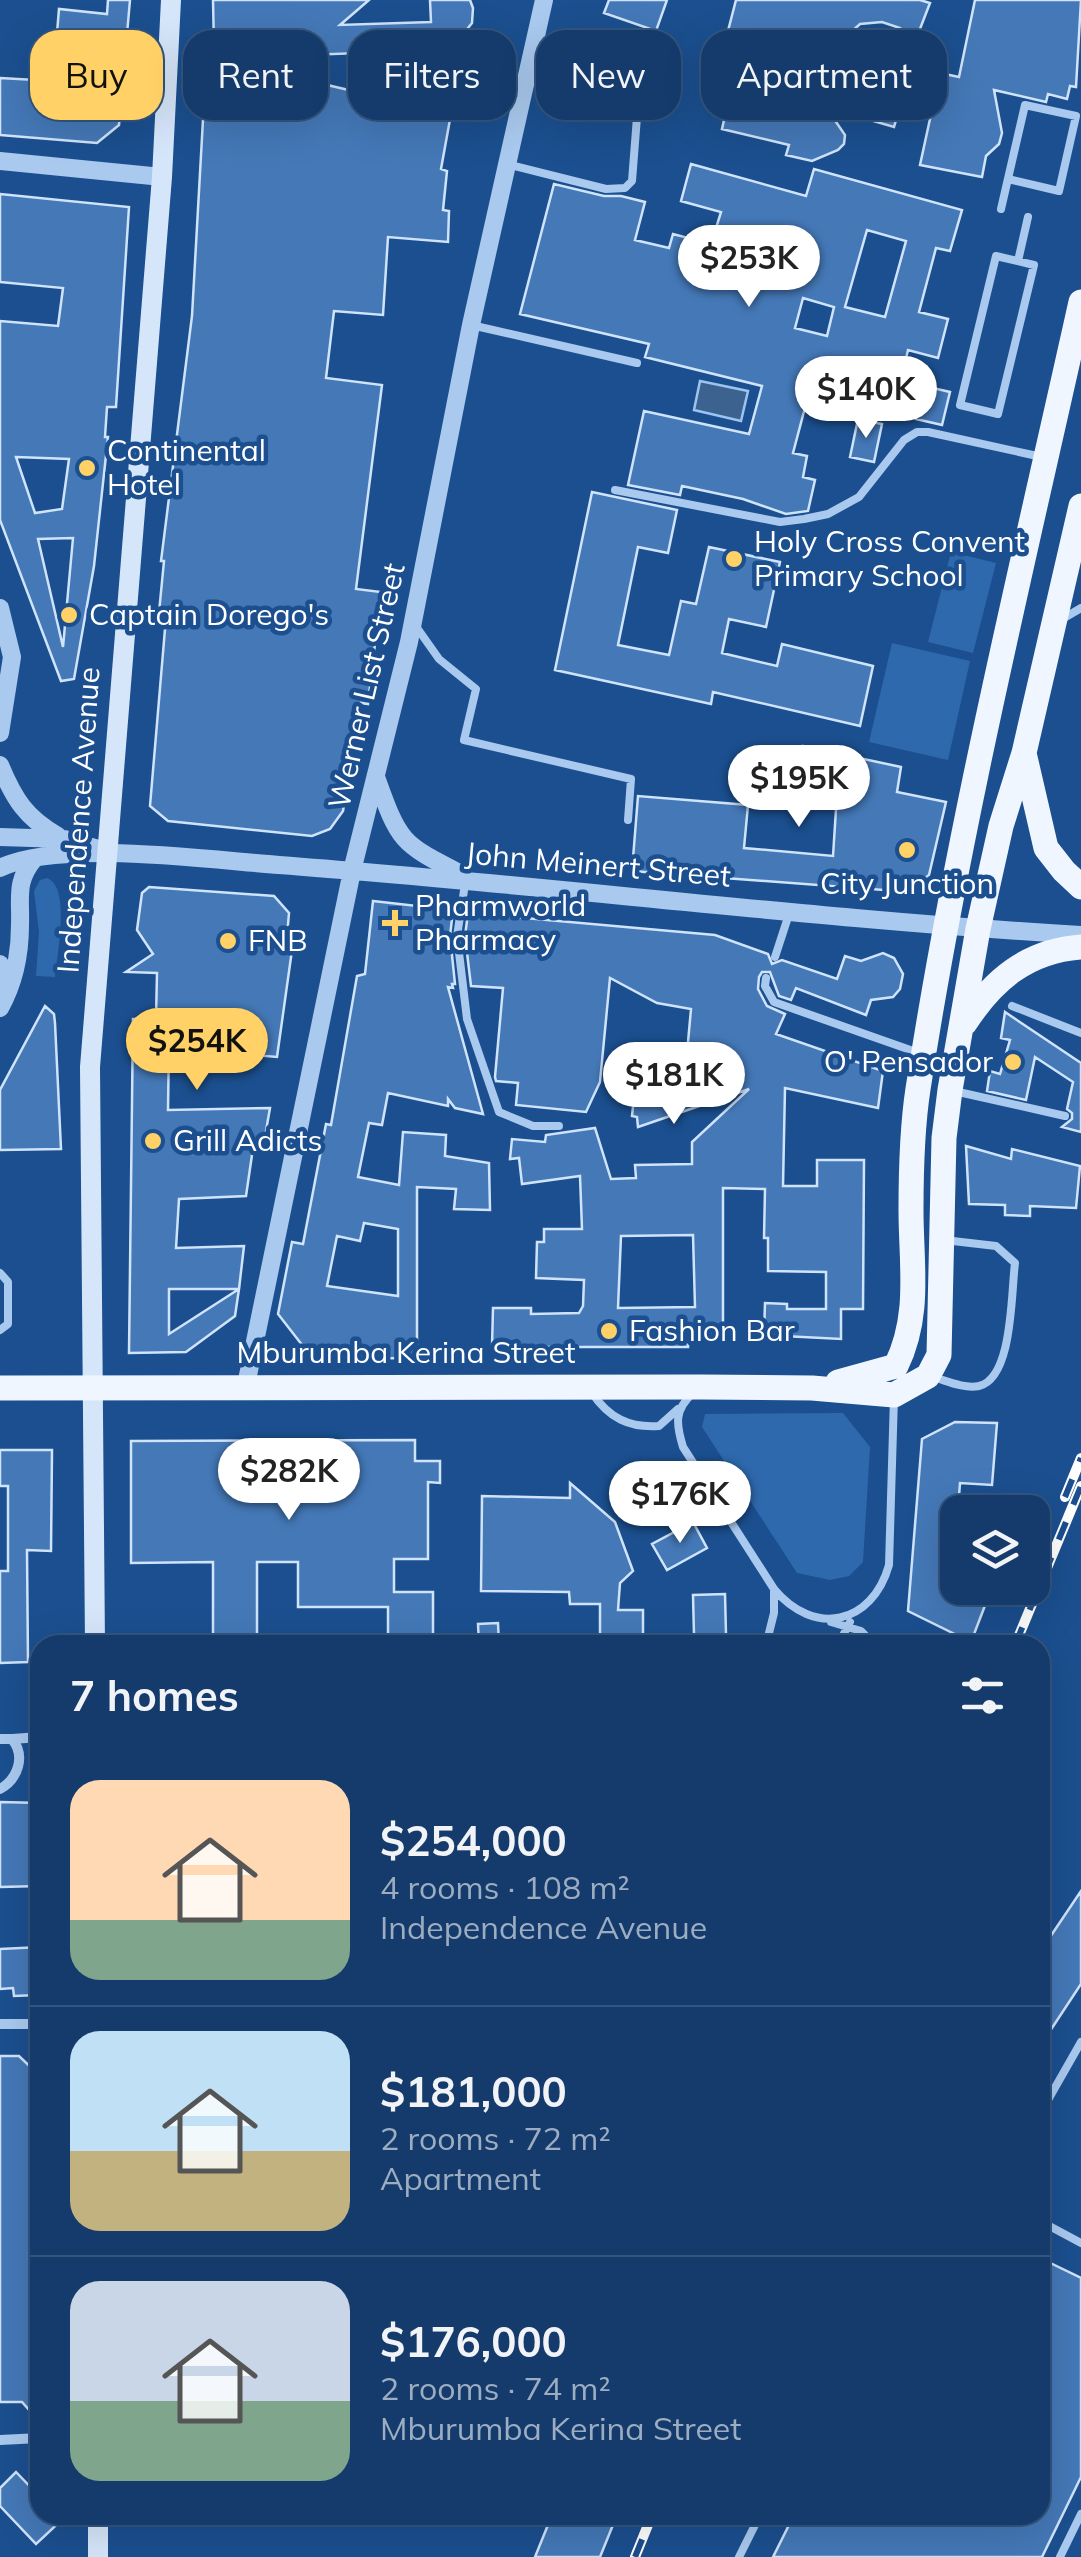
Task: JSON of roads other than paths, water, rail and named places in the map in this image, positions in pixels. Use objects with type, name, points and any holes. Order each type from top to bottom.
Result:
[{"type":"main road","name":"Independence Avenue","points":[[94,1635],[90,1067],[162,177],[171,0]]},
{"type":"main road","points":[[1080,520],[1024,753],[1001,826],[960,1030],[944,1138],[940,1355],[928,1376],[890,1383],[906,1346],[915,1304],[912,1193],[915,1108],[923,1054],[1081,302]]},
{"type":"main road","points":[[1024,753],[1046,848],[1081,886]]},
{"type":"main road","points":[[960,1030],[996,981],[1026,962],[1081,947]]},
{"type":"main road","name":"Mburumba Kerina Street","points":[[0,1388],[812,1388],[890,1383]]},
{"type":"main road","points":[[98,2525],[98,2557]]},
{"type":"street","name":"Werner List Street","points":[[246,1385],[352,870],[412,621],[471,325],[544,0]]},
{"type":"street","points":[[0,161],[162,177]]},
{"type":"street","points":[[0,608],[12,657],[0,733]]},
{"type":"street","points":[[0,766],[26,815],[64,839]]},
{"type":"street","points":[[376,776],[402,838],[412,848],[469,880]]},
{"type":"street","name":"John Meinert Street","points":[[0,838],[64,839],[108,853]]},
{"type":"street","name":"John Meinert Street","points":[[0,868],[34,859],[108,853],[352,870],[947,927],[1081,936]]},
{"type":"street","points":[[0,1008],[12,986],[20,924],[18,884],[22,872],[34,859]]},
{"type":"street","points":[[0,964],[0,978]]},
{"type":"street","points":[[0,1790],[10,1784],[19,1769],[17,1744],[6,1739]]},
{"type":"street","points":[[0,2024],[30,2024]]},
{"type":"street","points":[[0,2440],[30,2438]]},
{"type":"lane","points":[[1002,209],[1008,179],[1025,104],[1076,116],[1059,190],[1008,179]]},
{"type":"lane","points":[[507,164],[606,189],[626,188],[632,181],[637,120]]},
{"type":"lane","points":[[1018,261],[1028,216]]},
{"type":"lane","points":[[996,256],[1018,261],[1034,265],[998,414],[960,404],[996,256]]},
{"type":"lane","points":[[471,325],[637,363]]},
{"type":"lane","points":[[616,490],[780,522],[828,514],[858,498],[904,440],[917,432],[1046,458]]},
{"type":"lane","points":[[1052,626],[1081,608]]},
{"type":"lane","points":[[412,621],[439,659],[476,689],[464,740],[632,779],[628,820]]},
{"type":"lane","points":[[469,880],[457,936],[467,1019],[499,1112],[532,1126],[559,1126]]},
{"type":"lane","points":[[775,957],[790,911]]},
{"type":"lane","points":[[766,978],[765,986],[774,1002],[923,1054]]},
{"type":"lane","points":[[1012,1006],[1081,1033]]},
{"type":"lane","points":[[950,1090],[1065,1116]]},
{"type":"lane","points":[[928,1376],[968,1387],[982,1386],[996,1378],[1003,1362],[1015,1263],[996,1246],[942,1240]]},
{"type":"lane","points":[[0,1273],[8,1282],[8,1324],[0,1330]]},
{"type":"lane","points":[[842,1635],[858,1611],[874,1599],[889,1565],[890,1383]]},
{"type":"lane","points":[[588,1386],[617,1419],[659,1426],[700,1387]]},
{"type":"lane","points":[[678,1410],[677,1428],[683,1447],[786,1604],[803,1614],[866,1635]]},
{"type":"lane","points":[[769,1635],[774,1589]]},
{"type":"lane","points":[[822,1619],[841,1618],[858,1611]]},
{"type":"lane","points":[[1050,2096],[1081,2042]]},
{"type":"lane","points":[[1050,2226],[1081,2242]]},
{"type":"lane","points":[[1060,2557],[1081,2514]]},
{"type":"lane","points":[[739,2557],[755,2525]]},
{"type":"railway","points":[[1065,1497],[1081,1458]]},
{"type":"railway","points":[[1019,1635],[1081,1486]]},
{"type":"railway","points":[[635,2557],[648,2525]]},
{"type":"place","name":"Continental Hotel","points":[[87,468]]},
{"type":"place","name":"Holy Cross Convent Primary School","points":[[734,559]]},
{"type":"place","name":"Captain Dorego's","points":[[69,615]]},
{"type":"place","name":"City Junction","points":[[907,850]]},
{"type":"place","name":"Pharmworld Pharmacy","points":[[395,923]]},
{"type":"place","name":"FNB","points":[[228,941]]},
{"type":"place","name":"O' Pensador","points":[[1013,1062]]},
{"type":"place","name":"Grill Adicts","points":[[153,1141]]},
{"type":"place","name":"Fashion Bar","points":[[609,1331]]}]
